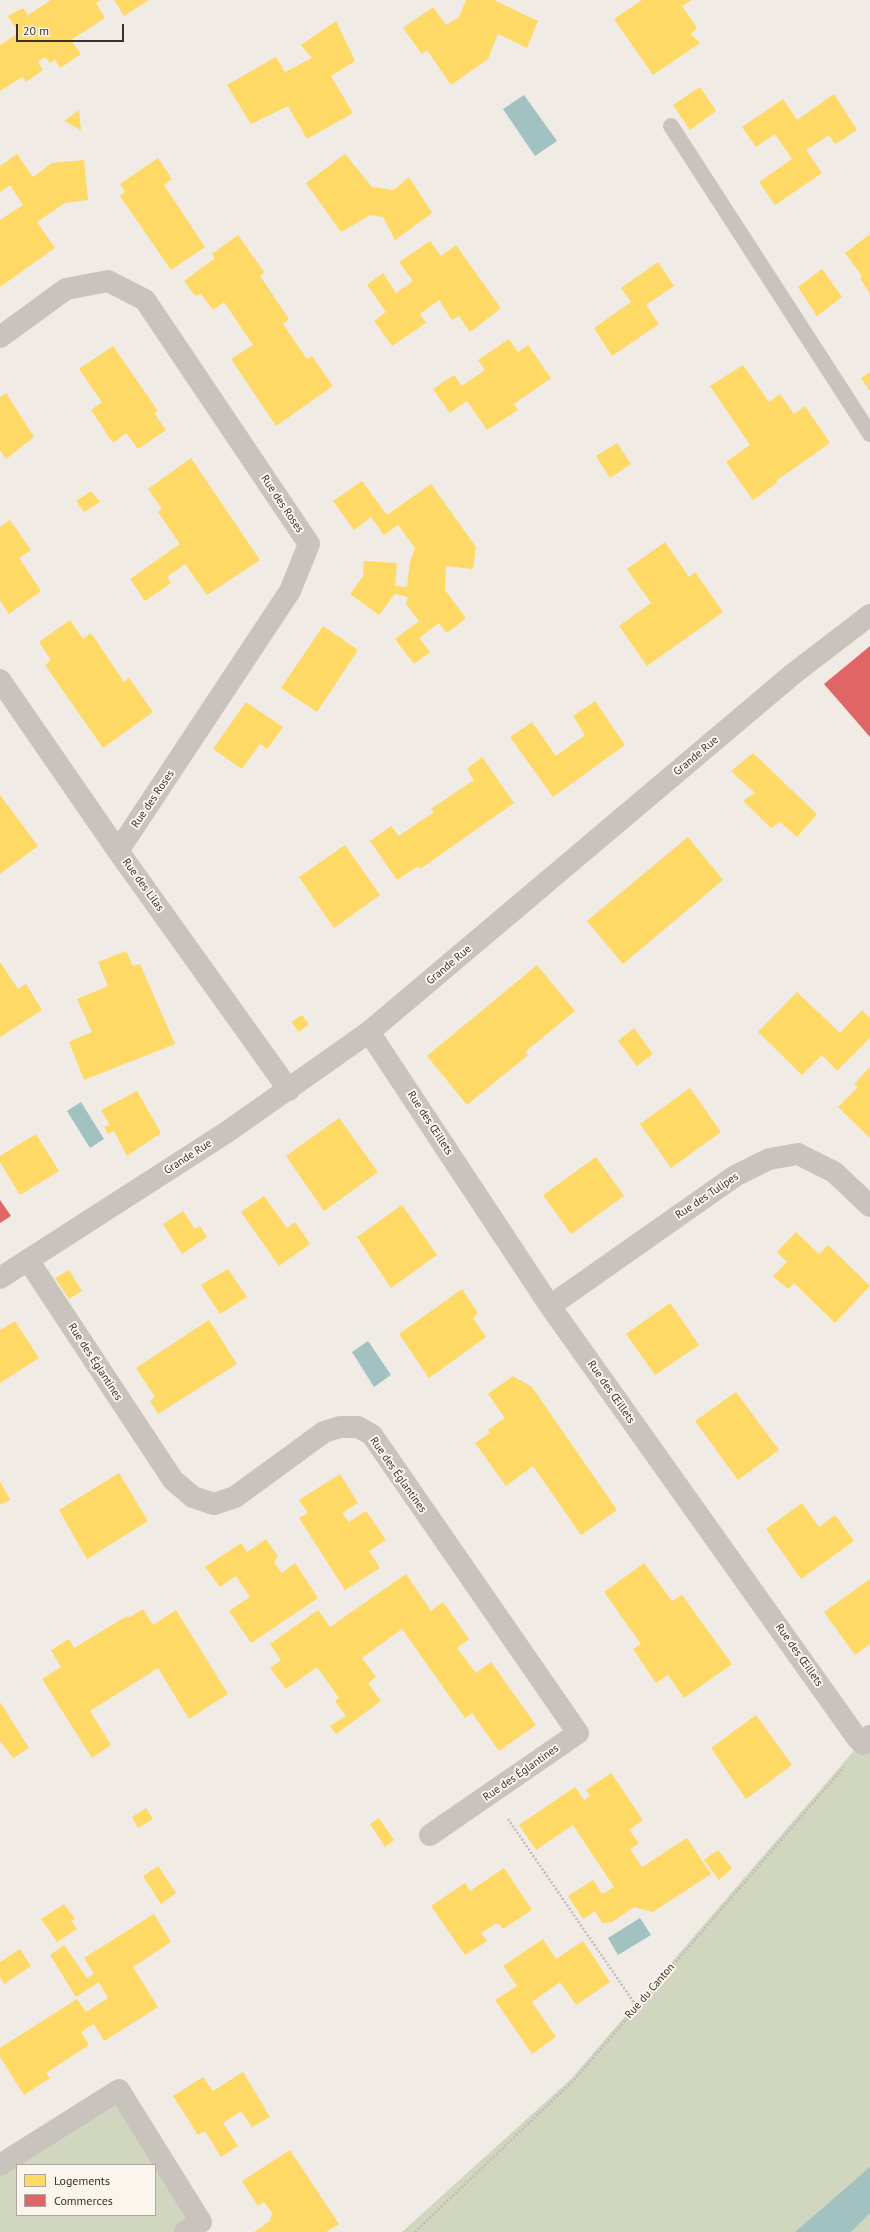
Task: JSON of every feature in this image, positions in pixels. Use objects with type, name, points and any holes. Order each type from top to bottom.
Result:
[{"type":"street","name":"Rue des Roses","points":[[0,337],[66,289],[108,281],[146,300],[309,544],[290,591],[118,851]]},
{"type":"street","name":"Grande Rue","points":[[0,1278],[227,1132],[370,1032],[793,674],[870,615]]},
{"type":"street","name":"Rue des Lilas","points":[[0,680],[118,851],[289,1090]]},
{"type":"street","name":"Rue des Œillets","points":[[370,1032],[550,1306],[867,1740]]},
{"type":"street","name":"Rue des Tulipes","points":[[550,1306],[735,1176],[769,1159],[798,1154],[834,1172],[870,1206]]},
{"type":"street","name":"Rue des Églantines","points":[[28,1260],[173,1480],[193,1497],[214,1504],[235,1497],[324,1432],[340,1427],[358,1427],[372,1435],[578,1733],[430,1835]]},
{"type":"street","points":[[0,2165],[119,2090],[201,2222],[185,2232]]},
{"type":"lane","points":[[671,126],[870,434]]},
{"type":"path","name":"Rue du Canton","points":[[415,2232],[574,2080],[867,1740]]},
{"type":"path","points":[[491,1793],[637,2007]]},
{"type":"green space","points":[[870,1732],[870,2232],[402,2232],[571,2079]]},
{"type":"green space","points":[[119,2090],[201,2222],[185,2232],[0,2232],[0,2165]]},
{"type":"water","points":[[524,95],[557,141],[535,156],[503,109]]},
{"type":"water","points":[[81,1102],[104,1139],[90,1148],[67,1111]]},
{"type":"water","points":[[368,1341],[391,1375],[374,1387],[352,1352]]},
{"type":"water","points":[[640,1918],[651,1935],[618,1955],[608,1938]]},
{"type":"water","points":[[870,2167],[870,2213],[851,2232],[795,2232]]},
{"type":"building: Logements","points":[[51,0],[101,0],[96,3],[105,18],[71,40],[81,54],[60,68],[55,59],[50,63],[45,57],[38,62],[43,70],[26,82],[22,77],[0,91],[0,45],[19,33],[8,16],[23,8],[28,15]]},
{"type":"building: Logements","points":[[114,0],[149,0],[124,16]]},
{"type":"building: Logements","points":[[466,0],[494,0],[538,21],[527,48],[498,34],[488,59],[451,85],[427,50],[422,54],[403,28],[433,7],[446,25],[459,17]]},
{"type":"building: Logements","points":[[642,0],[692,0],[682,6],[697,28],[691,34],[700,43],[653,75],[614,19]]},
{"type":"building: Logements","points":[[336,21],[355,61],[331,76],[353,113],[307,139],[288,106],[251,124],[227,85],[276,57],[285,72],[312,58],[301,45]]},
{"type":"building: Logements","points":[[700,87],[716,111],[690,130],[673,105]]},
{"type":"building: Logements","points":[[834,94],[857,130],[835,144],[829,135],[806,150],[822,173],[775,205],[759,182],[792,159],[775,134],[756,147],[742,127],[783,99],[797,120]]},
{"type":"building: Logements","points":[[79,110],[81,130],[64,121]]},
{"type":"building: Logements","points":[[17,154],[33,177],[52,163],[84,160],[88,200],[65,203],[37,222],[55,248],[0,287],[0,220],[23,205],[10,185],[0,192],[0,166]]},
{"type":"building: Logements","points":[[345,154],[372,187],[394,190],[409,177],[432,213],[395,240],[383,217],[370,215],[341,232],[306,183]]},
{"type":"building: Logements","points":[[158,158],[172,179],[164,185],[205,247],[171,270],[120,196],[125,192],[120,184]]},
{"type":"building: Logements","points":[[870,234],[870,294],[860,278],[862,276],[845,253]]},
{"type":"building: Logements","points":[[238,235],[264,272],[260,276],[289,319],[283,324],[307,359],[312,356],[333,386],[276,426],[231,359],[253,345],[224,302],[213,310],[201,294],[195,296],[184,281],[215,258],[212,254]]},
{"type":"building: Logements","points":[[430,241],[441,256],[456,245],[500,307],[499,310],[470,332],[459,316],[452,320],[439,300],[420,314],[426,323],[392,346],[374,321],[386,312],[367,285],[383,273],[396,293],[413,281],[399,262]]},
{"type":"building: Logements","points":[[658,262],[674,286],[646,305],[659,324],[612,356],[594,328],[631,302],[621,288]]},
{"type":"building: Logements","points":[[822,269],[842,297],[817,316],[798,287]]},
{"type":"building: Logements","points":[[509,339],[518,352],[528,345],[551,378],[514,404],[518,410],[487,430],[467,401],[450,413],[433,389],[454,375],[462,386],[485,370],[478,360]]},
{"type":"building: Logements","points":[[113,346],[158,411],[154,413],[166,430],[138,449],[126,433],[113,443],[91,410],[102,402],[79,369]]},
{"type":"building: Logements","points":[[743,365],[769,402],[780,394],[794,414],[805,406],[830,443],[776,481],[777,483],[753,500],[726,462],[750,445],[710,386]]},
{"type":"building: Logements","points":[[870,372],[870,391],[861,378]]},
{"type":"building: Logements","points":[[6,393],[34,437],[6,459],[0,450],[0,397]]},
{"type":"building: Logements","points":[[617,443],[631,464],[610,478],[596,456]]},
{"type":"building: Logements","points":[[191,458],[260,560],[207,595],[185,564],[167,577],[171,583],[145,601],[130,579],[180,544],[158,512],[162,509],[148,489]]},
{"type":"building: Logements","points":[[362,481],[387,515],[431,484],[476,547],[473,569],[446,566],[445,590],[466,618],[447,633],[439,623],[419,638],[430,652],[414,664],[395,639],[419,621],[406,604],[408,597],[395,594],[379,615],[350,594],[363,576],[364,561],[397,563],[395,586],[407,587],[410,562],[415,548],[398,525],[384,535],[371,517],[354,530],[333,501]]},
{"type":"building: Logements","points":[[91,491],[100,502],[84,512],[76,501]]},
{"type":"building: Logements","points":[[10,520],[31,550],[19,558],[41,591],[9,614],[0,601],[0,527]]},
{"type":"building: Logements","points":[[665,542],[689,577],[695,572],[723,612],[647,666],[619,626],[651,603],[627,569]]},
{"type":"building: Logements","points":[[70,620],[83,639],[91,633],[124,682],[129,678],[153,712],[103,748],[45,665],[51,660],[39,642]]},
{"type":"building: Logements","points":[[323,626],[358,650],[317,712],[281,688]]},
{"type":"building: Logements","points":[[595,701],[625,745],[553,797],[510,737],[532,722],[556,756],[585,735],[573,716]]},
{"type":"building: Logements","points":[[246,702],[283,727],[267,749],[260,744],[242,769],[213,749]]},
{"type":"building: Logements","points":[[753,753],[817,814],[797,837],[780,822],[771,828],[743,801],[755,793],[731,771]]},
{"type":"building: Logements","points":[[482,757],[514,803],[420,869],[418,866],[397,880],[370,841],[391,826],[399,836],[434,812],[431,809],[474,780],[467,769]]},
{"type":"building: Logements","points":[[0,795],[38,846],[0,874]]},
{"type":"building: Logements","points":[[688,837],[723,880],[623,964],[587,921]]},
{"type":"building: Logements","points":[[345,845],[380,895],[334,928],[299,877]]},
{"type":"building: Logements","points":[[126,951],[133,966],[140,964],[175,1044],[84,1080],[69,1042],[92,1032],[77,999],[108,986],[98,962]]},
{"type":"building: Logements","points":[[0,962],[18,989],[26,984],[42,1010],[0,1037]]},
{"type":"building: Logements","points":[[537,965],[575,1011],[525,1052],[528,1055],[467,1105],[427,1056]]},
{"type":"building: Logements","points":[[797,992],[840,1033],[862,1010],[870,1018],[870,1038],[837,1071],[822,1055],[802,1075],[758,1032]]},
{"type":"building: Logements","points":[[302,1015],[309,1024],[299,1032],[291,1022]]},
{"type":"building: Logements","points":[[634,1028],[653,1054],[637,1066],[618,1041]]},
{"type":"building: Logements","points":[[870,1067],[870,1138],[838,1107],[858,1087],[854,1084]]},
{"type":"building: Logements","points":[[690,1088],[721,1132],[671,1168],[640,1124]]},
{"type":"building: Logements","points":[[137,1091],[161,1133],[127,1156],[114,1131],[108,1134],[104,1127],[110,1125],[101,1110]]},
{"type":"building: Logements","points":[[339,1118],[378,1172],[324,1211],[286,1156]]},
{"type":"building: Logements","points":[[36,1134],[59,1171],[20,1195],[0,1162],[0,1156]]},
{"type":"building: Logements","points":[[596,1157],[624,1196],[571,1234],[543,1195]]},
{"type":"building: Logements","points":[[264,1196],[287,1228],[295,1222],[310,1244],[279,1266],[241,1212]]},
{"type":"building: Logements","points":[[402,1205],[437,1255],[391,1288],[357,1237]]},
{"type":"building: Logements","points":[[183,1211],[195,1229],[200,1226],[207,1237],[182,1254],[163,1224]]},
{"type":"building: Logements","points":[[796,1232],[819,1254],[828,1245],[870,1286],[835,1323],[794,1283],[788,1289],[773,1276],[787,1262],[777,1252]]},
{"type":"building: Logements","points":[[228,1269],[247,1297],[220,1314],[201,1285]]},
{"type":"building: Logements","points":[[69,1270],[82,1291],[69,1299],[55,1278]]},
{"type":"building: Logements","points":[[462,1289],[478,1313],[473,1318],[486,1337],[429,1378],[399,1334]]},
{"type":"building: Logements","points":[[670,1303],[699,1345],[655,1375],[626,1334]]},
{"type":"building: Logements","points":[[209,1320],[237,1364],[158,1414],[150,1401],[155,1397],[136,1368]]},
{"type":"building: Logements","points":[[15,1321],[39,1358],[0,1383],[0,1330]]},
{"type":"building: Logements","points":[[513,1376],[532,1387],[617,1510],[581,1535],[533,1466],[506,1486],[475,1443],[490,1433],[488,1430],[505,1418],[488,1394]]},
{"type":"building: Logements","points":[[736,1392],[779,1450],[738,1480],[695,1421]]},
{"type":"building: Logements","points":[[119,1473],[148,1521],[87,1559],[59,1510]]},
{"type":"building: Logements","points":[[340,1474],[358,1503],[342,1513],[349,1522],[366,1511],[386,1540],[369,1551],[380,1568],[345,1590],[299,1518],[308,1513],[299,1500]]},
{"type":"building: Logements","points":[[0,1481],[10,1500],[0,1505]]},
{"type":"building: Logements","points":[[802,1503],[819,1527],[835,1515],[854,1541],[801,1579],[766,1529]]},
{"type":"building: Logements","points":[[266,1539],[278,1556],[274,1562],[282,1573],[295,1563],[318,1598],[251,1643],[229,1611],[250,1597],[236,1576],[220,1587],[205,1567],[241,1543],[247,1552]]},
{"type":"building: Logements","points":[[644,1563],[672,1601],[682,1595],[732,1664],[684,1698],[668,1675],[656,1683],[633,1649],[641,1644],[604,1592]]},
{"type":"building: Logements","points":[[406,1574],[431,1611],[443,1602],[469,1639],[457,1648],[476,1673],[491,1662],[536,1725],[499,1751],[472,1713],[465,1718],[402,1629],[362,1658],[376,1677],[368,1683],[381,1701],[336,1734],[330,1726],[346,1716],[335,1701],[339,1698],[317,1667],[286,1689],[270,1668],[281,1660],[270,1644],[318,1610],[330,1627]]},
{"type":"building: Logements","points":[[870,1579],[870,1644],[855,1655],[824,1612]]},
{"type":"building: Logements","points":[[143,1609],[153,1625],[176,1610],[228,1694],[189,1719],[158,1668],[90,1711],[111,1745],[92,1758],[42,1679],[61,1667],[51,1650],[69,1639],[74,1648],[127,1616],[128,1618]]},
{"type":"building: Logements","points":[[0,1702],[29,1748],[13,1758],[0,1741]]},
{"type":"building: Logements","points":[[756,1715],[792,1765],[746,1799],[711,1748]]},
{"type":"building: Logements","points":[[611,1773],[643,1820],[629,1830],[639,1843],[630,1849],[642,1867],[687,1838],[711,1874],[653,1912],[634,1907],[612,1922],[602,1923],[595,1911],[583,1919],[568,1896],[593,1880],[602,1894],[614,1887],[573,1825],[536,1850],[519,1825],[575,1787],[584,1800],[590,1796],[586,1790]]},
{"type":"building: Logements","points":[[146,1808],[153,1819],[138,1828],[132,1817]]},
{"type":"building: Logements","points":[[379,1818],[394,1840],[385,1847],[370,1824]]},
{"type":"building: Logements","points":[[718,1850],[732,1868],[719,1880],[704,1860]]},
{"type":"building: Logements","points":[[158,1866],[176,1893],[161,1904],[143,1876]]},
{"type":"building: Logements","points":[[504,1868],[532,1910],[503,1929],[499,1924],[495,1924],[481,1933],[487,1941],[465,1955],[431,1906],[465,1883],[470,1891]]},
{"type":"building: Logements","points":[[64,1904],[75,1919],[71,1921],[77,1929],[57,1942],[41,1919]]},
{"type":"building: Logements","points":[[154,1914],[171,1942],[133,1967],[158,2007],[104,2041],[94,2024],[81,2032],[89,2045],[46,2073],[50,2078],[24,2095],[0,2057],[0,2048],[77,1999],[86,2012],[108,1998],[99,1982],[76,1997],[50,1955],[64,1945],[87,1978],[94,1974],[84,1958]]},
{"type":"building: Logements","points":[[543,1939],[556,1959],[583,1941],[610,1982],[576,2005],[560,1982],[532,2002],[556,2037],[532,2054],[495,2000],[517,1986],[503,1966]]},
{"type":"building: Logements","points":[[20,1949],[31,1966],[4,1984],[0,1977],[0,1962]]},
{"type":"building: Logements","points":[[243,2072],[270,2117],[252,2127],[241,2111],[223,2123],[238,2146],[221,2157],[205,2131],[198,2135],[173,2096],[203,2077],[213,2091]]},
{"type":"building: Logements","points":[[290,2150],[339,2224],[326,2232],[254,2232],[270,2221],[272,2213],[264,2202],[258,2206],[242,2181]]},
{"type":"building: Commerces","points":[[870,646],[870,737],[824,684]]},
{"type":"building: Commerces","points":[[0,1200],[11,1216],[0,1223]]}]
